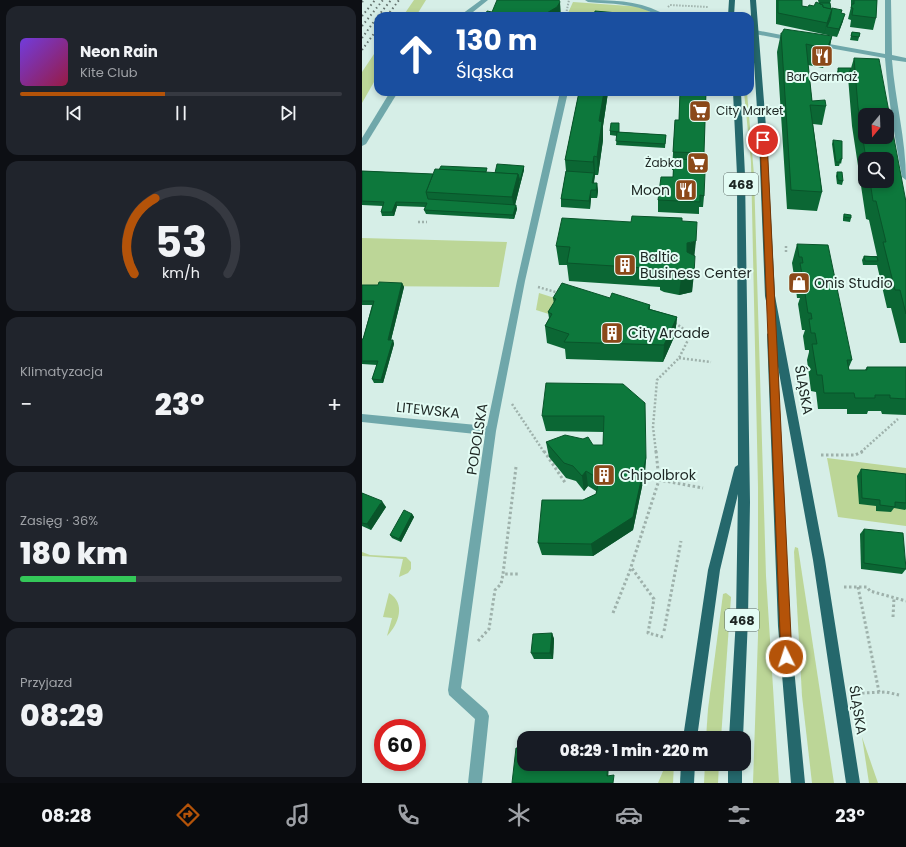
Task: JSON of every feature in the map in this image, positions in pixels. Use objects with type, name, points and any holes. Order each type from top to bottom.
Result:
[{"type":"main road","points":[[731,12],[732,0]]},
{"type":"main road","name":"ŚLĄSKA","points":[[753,0],[753,12]]},
{"type":"main road","name":"ŚLĄSKA","points":[[754,52],[763,140],[770,296],[819,560],[853,783]]},
{"type":"main road","name":"468","points":[[736,731],[742,618],[743,457],[741,175],[737,96]]},
{"type":"main road","points":[[770,296],[784,626],[798,783]]},
{"type":"main road","points":[[691,731],[714,570],[743,457]]},
{"type":"main road","points":[[687,783],[688,771]]},
{"type":"main road","points":[[735,771],[735,783]]},
{"type":"street","points":[[469,12],[485,0]]},
{"type":"street","points":[[588,0],[635,4],[657,12]]},
{"type":"street","points":[[888,0],[888,57],[893,102],[906,177]]},
{"type":"street","points":[[754,32],[797,40]]},
{"type":"street","points":[[813,43],[906,60]]},
{"type":"street","points":[[362,144],[392,96]]},
{"type":"street","name":"PODOLSKA","points":[[475,783],[482,716],[454,690],[491,431],[521,281],[563,96]]},
{"type":"street","name":"LITEWSKA","points":[[362,418],[491,431]]},
{"type":"path","points":[[566,12],[569,0]]},
{"type":"path","points":[[665,11],[670,5],[708,7]]},
{"type":"path","points":[[418,222],[426,222]]},
{"type":"path","points":[[786,246],[786,254]]},
{"type":"path","points":[[538,287],[566,295]]},
{"type":"path","points":[[670,320],[691,334],[702,333]]},
{"type":"path","points":[[613,613],[631,567],[659,480],[653,427],[657,380],[680,358],[691,334]]},
{"type":"path","points":[[680,358],[711,362]]},
{"type":"path","points":[[512,404],[566,484]]},
{"type":"path","points":[[821,455],[855,455],[864,451],[898,419]]},
{"type":"path","points":[[476,649],[477,642],[489,629],[495,590],[501,584],[516,467]]},
{"type":"path","points":[[659,480],[703,488]]},
{"type":"path","points":[[664,631],[681,540]]},
{"type":"path","points":[[631,567],[654,599],[648,633],[663,637]]},
{"type":"path","points":[[503,574],[518,574]]},
{"type":"path","points":[[844,587],[867,587],[870,591],[906,602]]},
{"type":"path","points":[[858,587],[879,692]]},
{"type":"path","points":[[893,617],[894,598]]},
{"type":"path","points":[[862,693],[879,692],[899,695]]},
{"type":"green space","points":[[414,0],[426,0],[418,12],[406,12]]},
{"type":"green space","points":[[573,2],[643,7],[650,12],[568,12]]},
{"type":"green space","points":[[374,54],[374,82],[362,103],[362,72]]},
{"type":"green space","points":[[744,96],[747,96],[754,175],[766,576],[779,783],[753,783],[758,636],[758,487],[751,162]]},
{"type":"green space","points":[[362,238],[507,242],[499,287],[362,286]]},
{"type":"green space","points":[[539,293],[564,301],[555,316],[536,310]]},
{"type":"green space","points":[[827,458],[906,468],[906,526],[838,517]]},
{"type":"green space","points":[[795,547],[798,548],[799,554],[834,783],[812,783],[802,696],[794,552]]},
{"type":"green space","points":[[362,552],[370,555],[406,557],[411,562],[411,569],[408,573],[399,577],[403,559],[362,556]]},
{"type":"green space","points":[[389,593],[398,602],[399,614],[395,626],[387,636],[392,618],[383,617]]},
{"type":"green space","points":[[726,593],[731,597],[721,731],[706,731],[708,709],[723,594]]},
{"type":"green space","points":[[862,737],[878,783],[869,783]]},
{"type":"green space","points":[[663,771],[674,771],[673,783],[658,783]]},
{"type":"green space","points":[[705,771],[719,771],[718,783],[704,783]]},
{"type":"building","points":[[497,0],[559,0],[560,2],[557,7],[548,12],[492,12]]},
{"type":"building","points":[[778,0],[802,0],[802,6],[808,7],[809,5],[814,6],[816,2],[823,5],[823,7],[832,9],[827,23],[778,13]]},
{"type":"building","points":[[854,0],[877,0],[876,18],[852,15],[853,8],[851,8],[852,4],[854,4]]},
{"type":"building","points":[[820,3],[830,3],[831,9],[823,7]]},
{"type":"building","points":[[832,8],[842,10],[841,13],[845,14],[839,29],[827,27]]},
{"type":"building","points":[[784,29],[832,36],[827,49],[806,44],[812,101],[825,100],[826,106],[810,105],[822,192],[791,190],[781,33]]},
{"type":"building","points":[[852,32],[860,33],[859,37],[851,36]]},
{"type":"building","points":[[854,58],[879,59],[888,108],[858,108]]},
{"type":"building","points":[[838,68],[851,68],[849,73],[839,73]]},
{"type":"building","points":[[578,96],[603,96],[599,121],[602,122],[597,157],[594,156],[593,162],[565,160]]},
{"type":"building","points":[[680,96],[706,96],[704,153],[673,152],[675,120],[679,120]]},
{"type":"building","points":[[611,123],[619,123],[619,132],[610,131]]},
{"type":"building","points":[[617,132],[666,135],[665,144],[616,141]]},
{"type":"building","points":[[894,138],[906,202],[906,314],[900,290],[895,290],[883,242],[886,242],[876,201],[873,201],[871,188],[894,188],[894,152],[865,152],[864,144],[894,144]]},
{"type":"building","points":[[833,140],[842,141],[842,159],[840,159],[840,162],[836,162]]},
{"type":"building","points":[[674,159],[703,160],[703,173],[705,173],[704,196],[700,195],[700,202],[658,200],[661,177],[673,177]]},
{"type":"building","points":[[497,164],[524,166],[520,181],[518,174],[495,173]]},
{"type":"building","points":[[441,166],[487,168],[486,172],[439,170]]},
{"type":"building","points":[[435,169],[518,174],[512,197],[426,192]]},
{"type":"building","points":[[362,171],[433,174],[426,192],[428,199],[516,205],[513,215],[424,210],[427,203],[396,202],[392,212],[381,212],[384,202],[362,201]]},
{"type":"building","points":[[566,171],[594,173],[592,183],[597,183],[596,190],[591,190],[589,201],[561,199]]},
{"type":"building","points":[[837,172],[842,172],[843,181],[838,180]]},
{"type":"building","points":[[844,214],[851,215],[851,218],[844,217]]},
{"type":"building","points":[[632,216],[682,218],[682,221],[697,222],[696,241],[687,243],[687,252],[695,256],[694,274],[681,277],[665,274],[661,272],[661,269],[567,263],[570,247],[556,246],[562,218],[631,222]]},
{"type":"building","points":[[797,244],[828,245],[852,360],[847,360],[849,370],[867,370],[867,367],[906,367],[906,399],[890,398],[890,395],[875,395],[875,398],[855,398],[854,393],[824,393],[822,375],[817,375],[812,344],[817,344],[815,333],[811,333],[809,319],[812,319],[811,313],[808,313],[804,287],[807,286],[806,280],[803,280],[800,263],[803,263],[802,257],[799,257]]},
{"type":"building","points":[[864,256],[877,257],[878,261],[865,261]]},
{"type":"building","points":[[379,282],[402,283],[388,340],[393,340],[381,380],[372,379],[378,361],[362,361],[362,339],[374,301],[362,301],[362,285],[378,285]]},
{"type":"building","points":[[562,283],[610,298],[612,293],[650,305],[648,309],[677,317],[664,345],[564,342],[569,334],[545,326],[552,314],[548,312],[556,299],[553,298]]},
{"type":"building","name":"Chipolbrok","points":[[546,383],[623,384],[645,403],[646,458],[633,517],[591,544],[538,543],[542,500],[583,500],[596,494],[599,479],[586,471],[582,476],[573,466],[564,463],[546,442],[565,435],[583,439],[588,437],[593,445],[603,445],[604,416],[542,416]]},
{"type":"building","points":[[861,469],[906,474],[906,503],[895,502],[895,507],[880,505],[880,500],[862,498]]},
{"type":"building","points":[[362,493],[382,501],[367,524],[362,523]]},
{"type":"building","points":[[404,510],[412,514],[399,539],[390,535]]},
{"type":"building","points":[[864,529],[903,533],[906,569],[864,563]]},
{"type":"building","points":[[552,633],[550,653],[531,653],[533,634]]},
{"type":"building","points":[[516,748],[517,771],[607,771],[607,776],[614,775],[613,783],[512,783]]},
{"type":"railway","points":[[362,16],[375,0]]},
{"type":"railway","points":[[362,26],[383,0]]},
{"type":"railway","points":[[381,12],[391,0]]},
{"type":"railway","points":[[390,12],[399,0]]},
{"type":"railway","points":[[362,38],[374,22]]},
{"type":"railway","points":[[362,50],[374,34]]},
{"type":"place","name":"Bar Garmaż","points":[[822,56]]},
{"type":"place","name":"City Market","points":[[700,111]]},
{"type":"place","name":"Żabka","points":[[698,163]]},
{"type":"place","name":"Moon","points":[[686,190]]},
{"type":"place","name":"Baltic Business Center","points":[[625,265]]},
{"type":"place","name":"Onis Studio","points":[[799,283]]},
{"type":"place","name":"City Arcade","points":[[612,333]]},
{"type":"place","name":"Chipolbrok","points":[[604,475]]},
{"type":"route","points":[[763,140],[770,258],[770,296],[786,657]]}]
